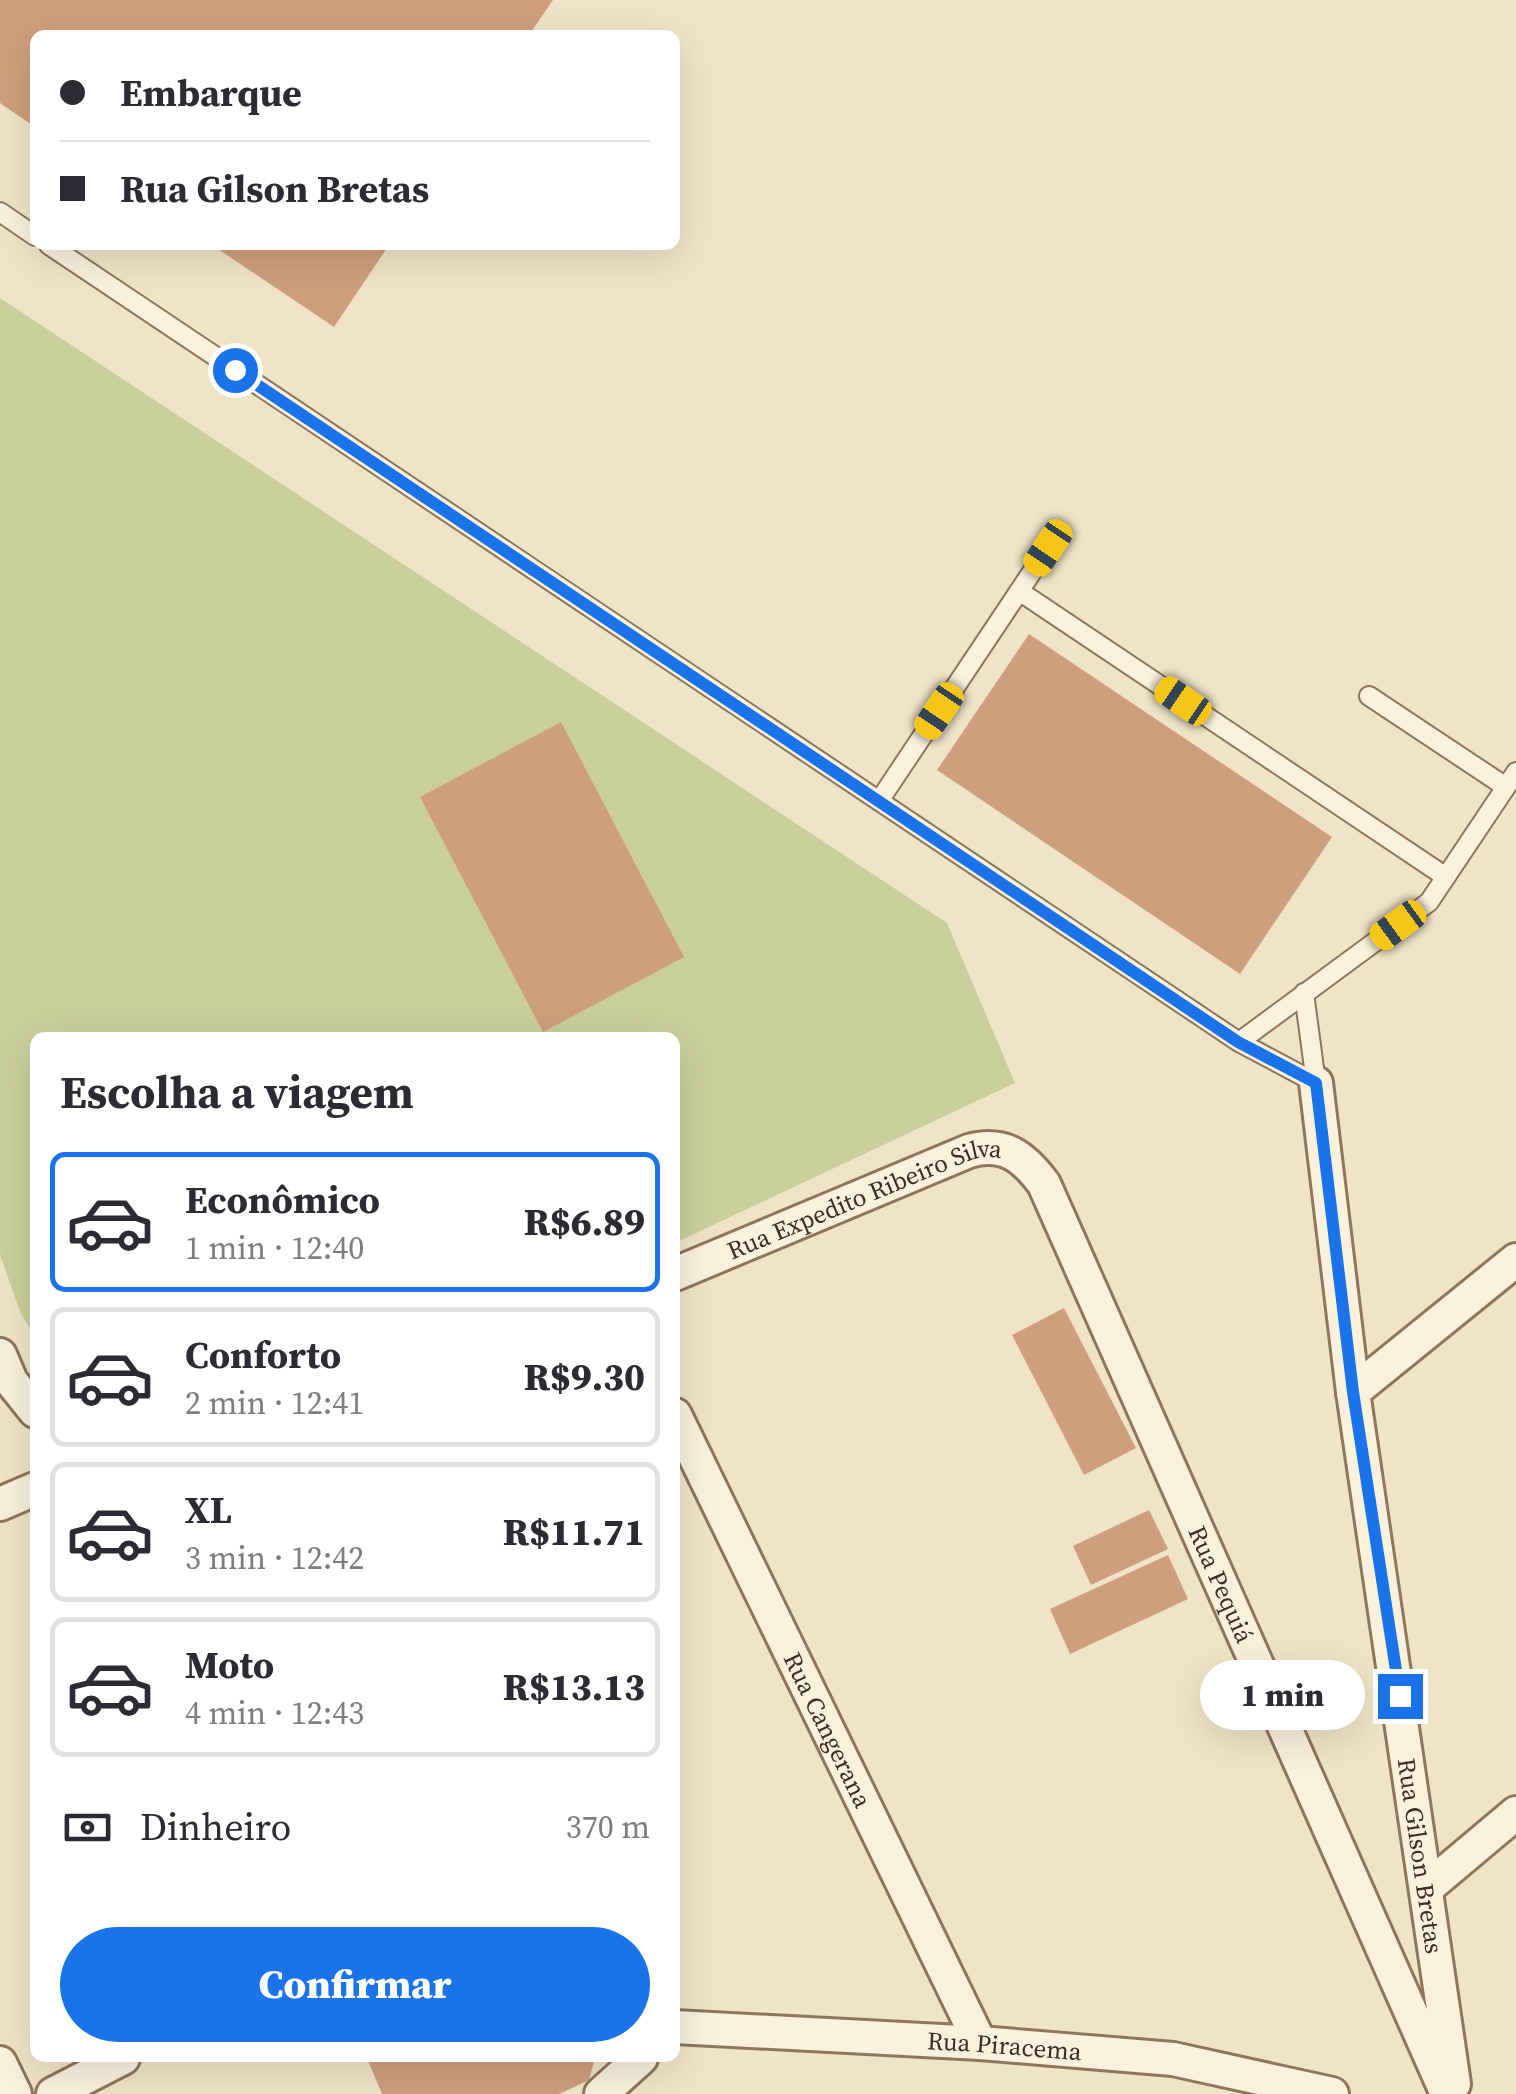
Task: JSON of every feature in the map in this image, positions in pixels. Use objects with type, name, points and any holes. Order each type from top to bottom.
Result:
[{"type":"street","name":"Rua Gilson Bretas","points":[[1316,1083],[1353,1392],[1456,2094]]},
{"type":"street","name":"Rua Expedito Ribeiro Silva","points":[[680,1272],[986,1146],[1009,1150],[1030,1164],[1044,1184]]},
{"type":"street","name":"Rua Pequiá","points":[[1044,1184],[1447,2094]]},
{"type":"street","points":[[1353,1392],[1516,1260]]},
{"type":"street","points":[[0,1354],[11,1381],[30,1405]]},
{"type":"street","name":"Rua Cangerana","points":[[680,1425],[980,2043]]},
{"type":"street","points":[[0,1504],[30,1491]]},
{"type":"street","points":[[1428,1887],[1516,1813]]},
{"type":"street","name":"Rua Piracema","points":[[680,2027],[980,2043],[1174,2059],[1332,2094]]},
{"type":"street","points":[[53,2094],[115,2062]]},
{"type":"street","points":[[601,2094],[637,2062]]},
{"type":"street","points":[[0,2063],[14,2094]]},
{"type":"lane","points":[[0,212],[30,233]]},
{"type":"lane","points":[[56,250],[1238,1042],[1316,1083]]},
{"type":"lane","points":[[879,801],[1048,548]]},
{"type":"lane","points":[[1019,592],[1446,877]]},
{"type":"lane","points":[[1238,1042],[1429,902],[1511,780],[1369,696]]},
{"type":"lane","points":[[1304,993],[1316,1083]]},
{"type":"green space","points":[[0,298],[947,923],[1015,1083],[680,1241],[680,1032],[30,1032],[30,1328],[0,1255]]},
{"type":"building","points":[[0,0],[553,0],[532,30],[30,30],[30,124],[0,103]]},
{"type":"building","points":[[219,250],[386,250],[334,327]]},
{"type":"building","points":[[1029,634],[1332,837],[1240,974],[937,770]]},
{"type":"building","points":[[561,722],[684,957],[543,1032],[420,797]]},
{"type":"building","points":[[1064,1308],[1136,1448],[1084,1475],[1012,1335]]},
{"type":"building","points":[[1149,1510],[1168,1549],[1091,1585],[1073,1546]]},
{"type":"building","points":[[1168,1555],[1188,1599],[1070,1654],[1050,1609]]},
{"type":"building","points":[[369,2062],[594,2062],[589,2080],[559,2094],[382,2094]]},
{"type":"route","points":[[235,370],[1238,1042],[1316,1083],[1353,1392],[1400,1696]]}]
